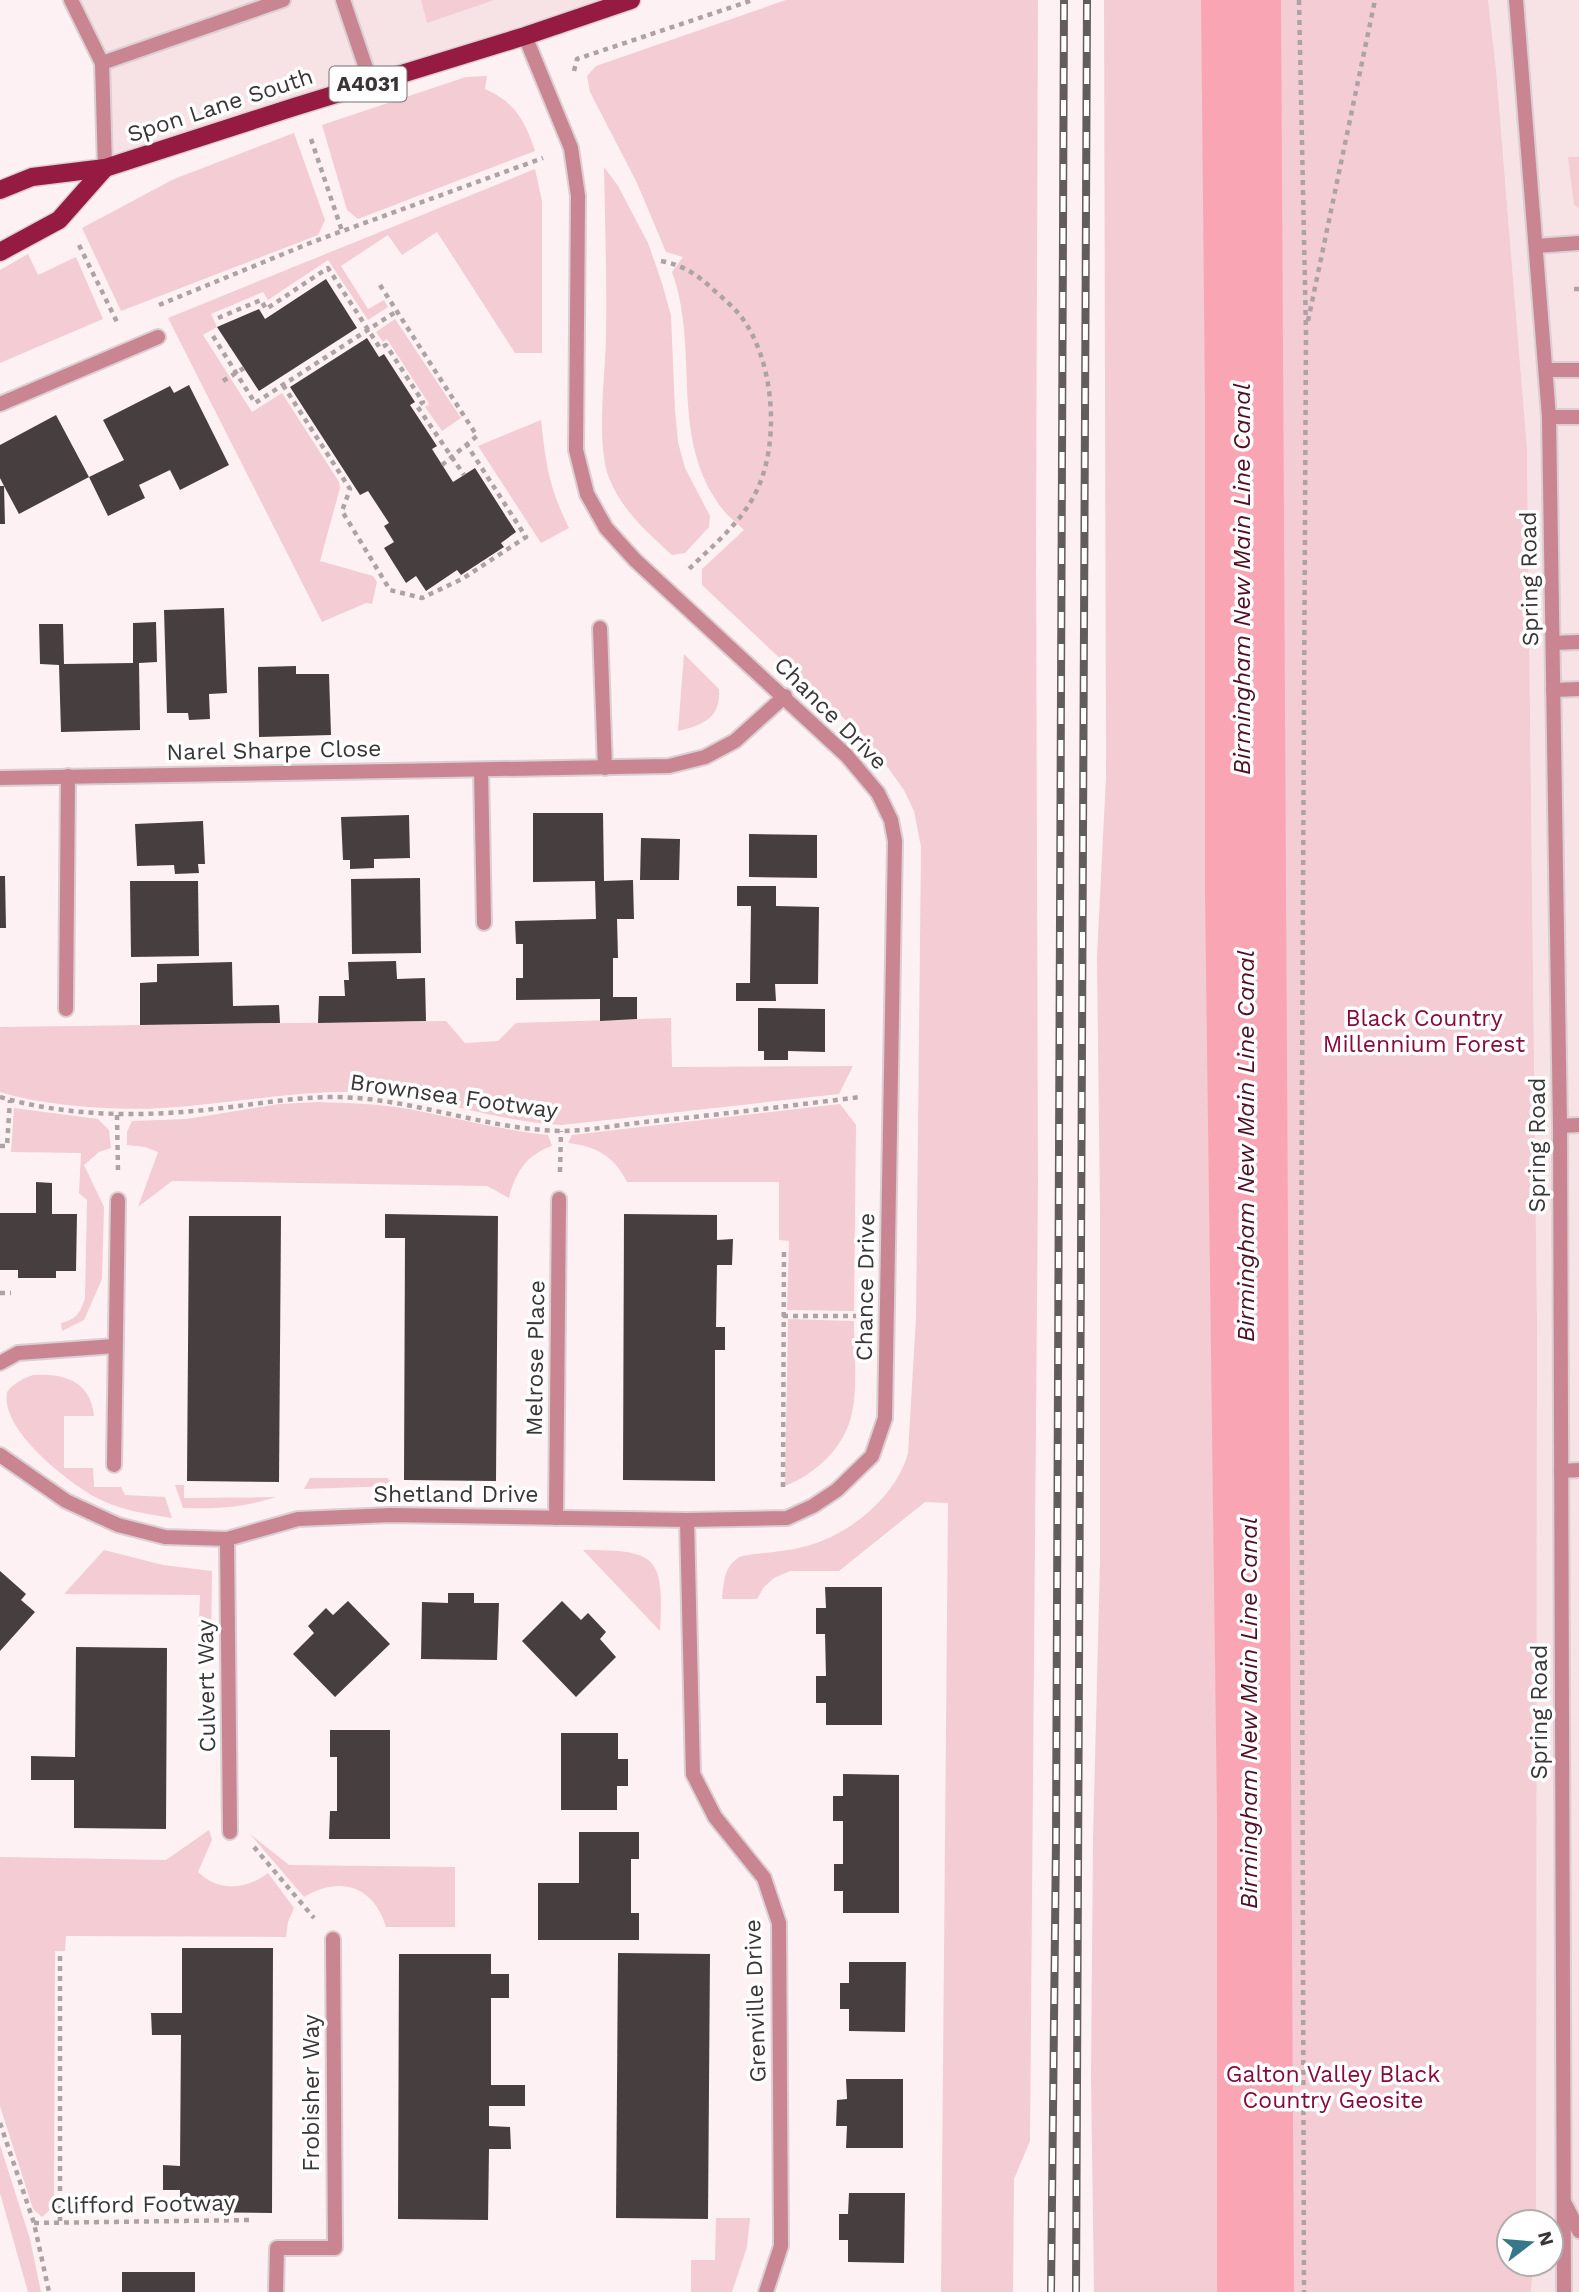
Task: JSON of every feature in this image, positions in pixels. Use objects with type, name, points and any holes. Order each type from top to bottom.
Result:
[{"type":"main road","name":"Spon Lane South","points":[[0,190],[32,177],[105,168],[631,0]]},
{"type":"main road","points":[[0,252],[59,220],[105,168]]},
{"type":"street","points":[[71,0],[102,63],[105,168]]},
{"type":"street","points":[[102,63],[284,0]]},
{"type":"street","points":[[343,0],[371,83]]},
{"type":"street","name":"Spring Road","points":[[1516,0],[1549,417],[1560,1126],[1564,2292]]},
{"type":"street","name":"Chance Drive","points":[[525,36],[571,148],[578,196],[576,450],[587,494],[606,528],[635,560],[847,756],[878,793],[891,820],[895,841],[885,1418],[873,1456],[837,1490],[813,1506],[787,1518],[687,1520]]},
{"type":"street","points":[[1535,246],[1579,243]]},
{"type":"street","points":[[0,404],[158,337]]},
{"type":"street","points":[[1545,370],[1579,370]]},
{"type":"street","points":[[1549,417],[1579,417]]},
{"type":"street","points":[[600,628],[605,768]]},
{"type":"street","points":[[1553,643],[1579,642]]},
{"type":"street","points":[[1553,690],[1579,689]]},
{"type":"street","name":"Narel Sharpe Close","points":[[0,778],[669,766],[705,757],[734,741],[785,696]]},
{"type":"street","points":[[481,770],[484,923]]},
{"type":"street","points":[[66,1009],[68,776]]},
{"type":"street","points":[[1560,1126],[1579,1125]]},
{"type":"street","name":"Melrose Place","points":[[556,1518],[559,1199]]},
{"type":"street","points":[[114,1465],[118,1200]]},
{"type":"street","points":[[0,1363],[18,1353],[115,1346]]},
{"type":"street","name":"Shetland Drive","points":[[0,1455],[66,1501],[118,1525],[165,1537],[227,1539],[298,1519],[391,1516],[687,1520]]},
{"type":"street","points":[[1561,1471],[1579,1470]]},
{"type":"street","name":"Grenville Drive","points":[[687,1520],[693,1774],[715,1817],[764,1878],[779,1923],[781,2246],[766,2292]]},
{"type":"street","name":"Culvert Way","points":[[227,1539],[230,1832]]},
{"type":"street","name":"Frobisher Way","points":[[276,2292],[277,2248],[335,2248],[333,1938]]},
{"type":"street","points":[[1564,2202],[1579,2231]]},
{"type":"path","points":[[577,83],[573,72],[577,59],[753,0]]},
{"type":"path","points":[[1299,0],[1306,332],[1301,1261],[1304,2292]]},
{"type":"path","points":[[1306,332],[1375,0]]},
{"type":"path","points":[[311,139],[342,231]]},
{"type":"path","points":[[154,307],[342,231],[541,159]]},
{"type":"path","points":[[67,246],[77,242],[117,323],[129,317]]},
{"type":"path","points":[[661,261],[679,264],[699,277],[740,315],[755,342],[770,397],[770,446],[765,471],[755,494],[735,522],[684,574]]},
{"type":"path","points":[[218,318],[261,300],[266,309],[328,268],[380,348],[386,345],[423,402],[417,406],[464,475]]},
{"type":"path","points":[[380,285],[477,436],[442,466]]},
{"type":"path","points":[[214,336],[255,403],[397,311]]},
{"type":"path","points":[[223,381],[244,368]]},
{"type":"path","points":[[283,385],[350,489],[342,511],[390,590],[422,597],[462,579],[526,537],[467,445]]},
{"type":"path","name":"Brownsea Footway","points":[[0,1097],[41,1108],[117,1115],[194,1111],[283,1099],[337,1097],[398,1102],[515,1126],[561,1131],[734,1114],[862,1096]]},
{"type":"path","points":[[0,1146],[7,1146],[10,1100]]},
{"type":"path","points":[[117,1115],[118,1200]]},
{"type":"path","points":[[559,1199],[561,1131]]},
{"type":"path","points":[[783,1493],[784,1247]]},
{"type":"path","points":[[0,1293],[11,1293]]},
{"type":"path","points":[[783,1316],[863,1316]]},
{"type":"path","points":[[230,1832],[247,1839],[333,1938]]},
{"type":"path","points":[[60,1956],[60,2222]]},
{"type":"path","points":[[0,2123],[34,2223],[49,2292]]},
{"type":"path","name":"Clifford Footway","points":[[34,2223],[252,2220]]},
{"type":"shaded area","points":[[71,0],[631,0],[105,168],[103,85]]},
{"type":"shaded area","points":[[1488,0],[1579,0],[1579,2292],[1531,2292],[1532,2278],[1565,2278],[1565,2208],[1535,2208],[1537,1321],[1527,449]]},
{"type":"green space","points":[[421,0],[494,0],[427,23]]},
{"type":"green space","points":[[786,0],[1038,0],[1038,1182],[1030,2141],[1014,2179],[1013,2292],[941,2292],[948,1503],[925,1502],[839,1571],[790,1571],[774,1578],[764,1587],[757,1599],[722,1599],[728,1568],[736,1559],[807,1546],[839,1533],[869,1512],[882,1499],[902,1469],[908,1453],[916,1318],[921,847],[914,811],[904,790],[871,744],[702,585],[702,569],[744,530],[724,511],[707,483],[696,455],[690,425],[680,302],[672,272],[683,257],[666,252],[637,183],[590,92],[587,76],[596,66]]},
{"type":"green space","name":"Galton Valley Black Country Geosite","points":[[1104,0],[1488,0],[1527,449],[1537,1321],[1536,2205],[1536,2208],[1495,2208],[1495,2278],[1532,2278],[1531,2292],[1094,2292],[1091,2077],[1093,1839],[1100,1562],[1097,956],[1106,777]]},
{"type":"green space","points":[[487,76],[485,89],[504,100],[518,114],[535,151],[358,219],[347,210],[322,125],[466,77]]},
{"type":"green space","points":[[294,133],[325,220],[318,235],[121,311],[82,228],[174,179]]},
{"type":"green space","points":[[1568,157],[1579,157],[1579,208],[1574,205]]},
{"type":"green space","points":[[604,167],[618,186],[648,243],[671,316],[678,442],[685,468],[710,516],[709,527],[685,553],[672,555],[643,528],[612,485],[604,458]]},
{"type":"green space","points":[[535,169],[542,201],[542,353],[515,353],[437,232],[402,255],[388,235],[341,266],[368,309],[384,300],[388,307],[368,320],[328,260],[268,300],[263,292],[211,314],[217,327],[203,335],[252,412],[282,393],[339,482],[340,488],[320,561],[373,576],[377,582],[372,604],[366,603],[322,622],[168,318]]},
{"type":"green space","points":[[28,254],[38,275],[76,257],[103,319],[0,363],[0,270]]},
{"type":"green space","points":[[395,319],[461,418],[442,431],[425,407],[429,404],[387,339],[383,342],[376,332]]},
{"type":"green space","points":[[541,420],[549,476],[569,528],[541,543],[478,446]]},
{"type":"green space","points":[[684,654],[719,689],[719,699],[709,719],[678,731]]},
{"type":"green space","points":[[671,1018],[672,1067],[853,1066],[839,1094],[562,1125],[512,1119],[414,1098],[364,1092],[313,1093],[145,1109],[59,1104],[0,1092],[0,1027],[446,1021],[465,1043],[498,1041],[516,1023]]},
{"type":"green space","points":[[318,1102],[398,1107],[427,1112],[548,1135],[552,1146],[535,1154],[523,1166],[509,1198],[487,1186],[172,1181],[138,1207],[158,1152],[127,1145],[127,1132],[132,1121],[187,1119],[279,1104]]},
{"type":"green space","points":[[840,1104],[856,1125],[854,1311],[787,1310],[789,1241],[779,1240],[779,1182],[627,1182],[616,1165],[603,1154],[568,1143],[572,1135]]},
{"type":"green space","points":[[14,1108],[98,1119],[109,1130],[111,1148],[99,1152],[84,1165],[104,1207],[102,1279],[84,1320],[62,1331],[61,1323],[77,1315],[85,1298],[87,1200],[79,1193],[81,1153],[11,1152]]},
{"type":"green space","points":[[788,1319],[854,1321],[855,1380],[852,1413],[836,1448],[818,1467],[785,1486]]},
{"type":"green space","points":[[33,1375],[55,1376],[74,1382],[82,1387],[92,1404],[94,1416],[64,1416],[64,1468],[93,1468],[94,1487],[121,1487],[125,1495],[165,1497],[172,1518],[133,1511],[95,1497],[68,1479],[38,1453],[14,1422],[8,1407],[7,1392],[12,1386]]},
{"type":"green space","points":[[310,1478],[387,1478],[396,1486],[304,1489]]},
{"type":"green space","points":[[175,1485],[184,1485],[184,1498],[276,1497],[230,1507],[183,1508]]},
{"type":"green space","points":[[104,1550],[163,1565],[212,1571],[211,1649],[198,1649],[200,1595],[64,1594]]},
{"type":"green space","points":[[583,1550],[627,1552],[651,1562],[657,1572],[660,1587],[660,1631]]},
{"type":"green space","points":[[209,1830],[212,1840],[198,1872],[224,1886],[251,1883],[268,1873],[294,1908],[286,1937],[66,1936],[65,1951],[55,1951],[54,2198],[51,2209],[42,2217],[33,2209],[0,2106],[0,1857],[166,1860]]},
{"type":"green space","points":[[250,1834],[289,1865],[455,1867],[455,1927],[386,1927],[373,1902],[354,1888],[330,1887],[304,1897]]},
{"type":"green space","points":[[0,2145],[30,2239],[41,2292],[28,2292],[0,2193]]},
{"type":"green space","points":[[716,2218],[750,2218],[747,2247],[732,2292],[691,2292],[691,2260],[715,2260]]},
{"type":"water","name":"Birmingham New Main Line Canal","points":[[1201,0],[1281,0],[1294,2292],[1217,2292],[1217,1814],[1205,893],[1205,402]]},
{"type":"building","points":[[326,279],[357,328],[259,391],[217,327],[259,309],[265,319]]},
{"type":"building","points":[[367,338],[379,357],[384,354],[415,402],[410,405],[437,446],[432,449],[453,482],[475,468],[516,532],[501,543],[504,547],[461,575],[457,570],[426,591],[416,576],[406,583],[384,548],[394,542],[384,526],[389,523],[368,491],[360,495],[290,387]]},
{"type":"building","points":[[189,385],[229,465],[180,490],[170,470],[139,485],[145,498],[108,516],[89,477],[124,460],[103,420],[170,386],[174,393]]},
{"type":"building","points":[[56,415],[89,477],[19,514],[0,478],[0,445]]},
{"type":"building","points":[[0,486],[4,486],[5,524],[0,524]]},
{"type":"building","points":[[224,608],[227,693],[209,694],[210,719],[189,720],[188,713],[167,713],[164,610]]},
{"type":"building","points":[[156,622],[157,662],[139,663],[140,730],[61,732],[59,665],[40,664],[39,624],[63,624],[64,664],[133,663],[133,623]]},
{"type":"building","points":[[296,666],[296,674],[329,674],[331,735],[259,737],[258,667]]},
{"type":"building","points":[[533,813],[603,813],[604,881],[633,880],[634,919],[617,919],[618,958],[613,958],[613,997],[637,997],[637,1019],[600,1021],[600,999],[516,1000],[516,978],[523,978],[523,944],[516,944],[515,921],[596,919],[595,881],[533,882]]},
{"type":"building","points":[[409,815],[410,858],[374,859],[374,868],[350,869],[350,860],[343,860],[341,817]]},
{"type":"building","points":[[203,821],[205,864],[198,864],[199,873],[175,874],[174,865],[137,866],[135,824]]},
{"type":"building","points":[[749,834],[817,835],[817,878],[749,877]]},
{"type":"building","points":[[641,838],[680,839],[679,880],[640,880]]},
{"type":"building","points":[[0,876],[5,876],[6,928],[0,928]]},
{"type":"building","points":[[420,878],[421,953],[352,954],[351,879]]},
{"type":"building","points":[[130,881],[198,881],[199,956],[131,957]]},
{"type":"building","points":[[737,886],[776,886],[776,906],[819,907],[818,984],[775,984],[776,1001],[736,1001],[736,983],[750,983],[751,906],[737,906]]},
{"type":"building","points":[[396,961],[397,979],[425,978],[426,1021],[318,1023],[319,996],[345,996],[344,980],[349,980],[348,962]]},
{"type":"building","points":[[232,962],[233,1006],[279,1005],[280,1023],[140,1025],[140,983],[157,982],[157,964]]},
{"type":"building","points":[[758,1008],[825,1009],[825,1052],[788,1051],[788,1060],[764,1060],[764,1051],[758,1051]]},
{"type":"building","points":[[36,1182],[52,1183],[52,1214],[77,1214],[76,1271],[56,1271],[56,1278],[18,1278],[18,1270],[0,1270],[0,1213],[36,1213]]},
{"type":"building","points":[[385,1214],[498,1216],[496,1481],[404,1480],[405,1238],[385,1238]]},
{"type":"building","points":[[624,1214],[717,1215],[717,1240],[733,1239],[732,1265],[717,1265],[716,1327],[725,1327],[725,1350],[715,1350],[715,1481],[623,1480]]},
{"type":"building","points":[[189,1216],[281,1216],[279,1482],[187,1481]]},
{"type":"building","points":[[0,1571],[26,1594],[21,1600],[35,1612],[0,1651]]},
{"type":"building","points":[[825,1587],[882,1587],[882,1725],[826,1725],[826,1703],[816,1703],[816,1676],[826,1676],[825,1634],[816,1634],[816,1608],[826,1608]]},
{"type":"building","points":[[448,1593],[474,1593],[474,1603],[499,1603],[497,1660],[421,1659],[422,1602],[448,1603]]},
{"type":"building","points":[[348,1601],[390,1644],[335,1697],[293,1654],[314,1633],[308,1626],[326,1608],[333,1615]]},
{"type":"building","points":[[562,1601],[581,1620],[588,1613],[606,1632],[600,1639],[616,1657],[576,1697],[522,1641]]},
{"type":"building","points":[[76,1647],[167,1648],[166,1829],[74,1828],[74,1780],[31,1780],[31,1756],[75,1757]]},
{"type":"building","points":[[330,1730],[390,1730],[390,1839],[329,1839],[330,1811],[337,1811],[337,1757],[330,1757]]},
{"type":"building","points":[[561,1733],[618,1733],[618,1759],[628,1759],[628,1786],[617,1786],[617,1810],[561,1810]]},
{"type":"building","points":[[843,1774],[899,1775],[899,1913],[843,1913],[843,1891],[834,1891],[834,1864],[843,1864],[843,1821],[833,1821],[833,1796],[843,1796]]},
{"type":"building","points":[[579,1832],[639,1832],[639,1859],[631,1859],[631,1913],[639,1913],[639,1940],[538,1940],[538,1883],[579,1883]]},
{"type":"building","points":[[182,1948],[273,1948],[272,2213],[180,2212],[180,2190],[163,2190],[163,2165],[180,2166],[181,2035],[152,2035],[151,2013],[182,2013]]},
{"type":"building","points":[[618,1953],[710,1954],[708,2219],[616,2218]]},
{"type":"building","points":[[399,1954],[491,1954],[491,1974],[509,1974],[509,1998],[491,1998],[491,2085],[525,2085],[525,2106],[489,2106],[489,2126],[510,2127],[511,2149],[489,2149],[488,2220],[398,2219]]},
{"type":"building","points":[[849,1962],[906,1962],[905,2032],[849,2031],[849,2009],[840,2009],[840,1983],[849,1983]]},
{"type":"building","points":[[846,2079],[903,2079],[903,2148],[846,2148],[847,2126],[836,2126],[837,2100],[847,2099]]},
{"type":"building","points":[[849,2193],[905,2193],[904,2263],[848,2262],[848,2240],[839,2240],[839,2214],[848,2214]]},
{"type":"building","points":[[122,2272],[195,2272],[195,2292],[122,2292]]},
{"type":"railway","points":[[1051,2292],[1056,1840],[1064,0]]},
{"type":"railway","points":[[1076,2292],[1087,0]]},
{"type":"park label","name":"Black Country Millennium Forest","points":[[1424,1031]]}]
